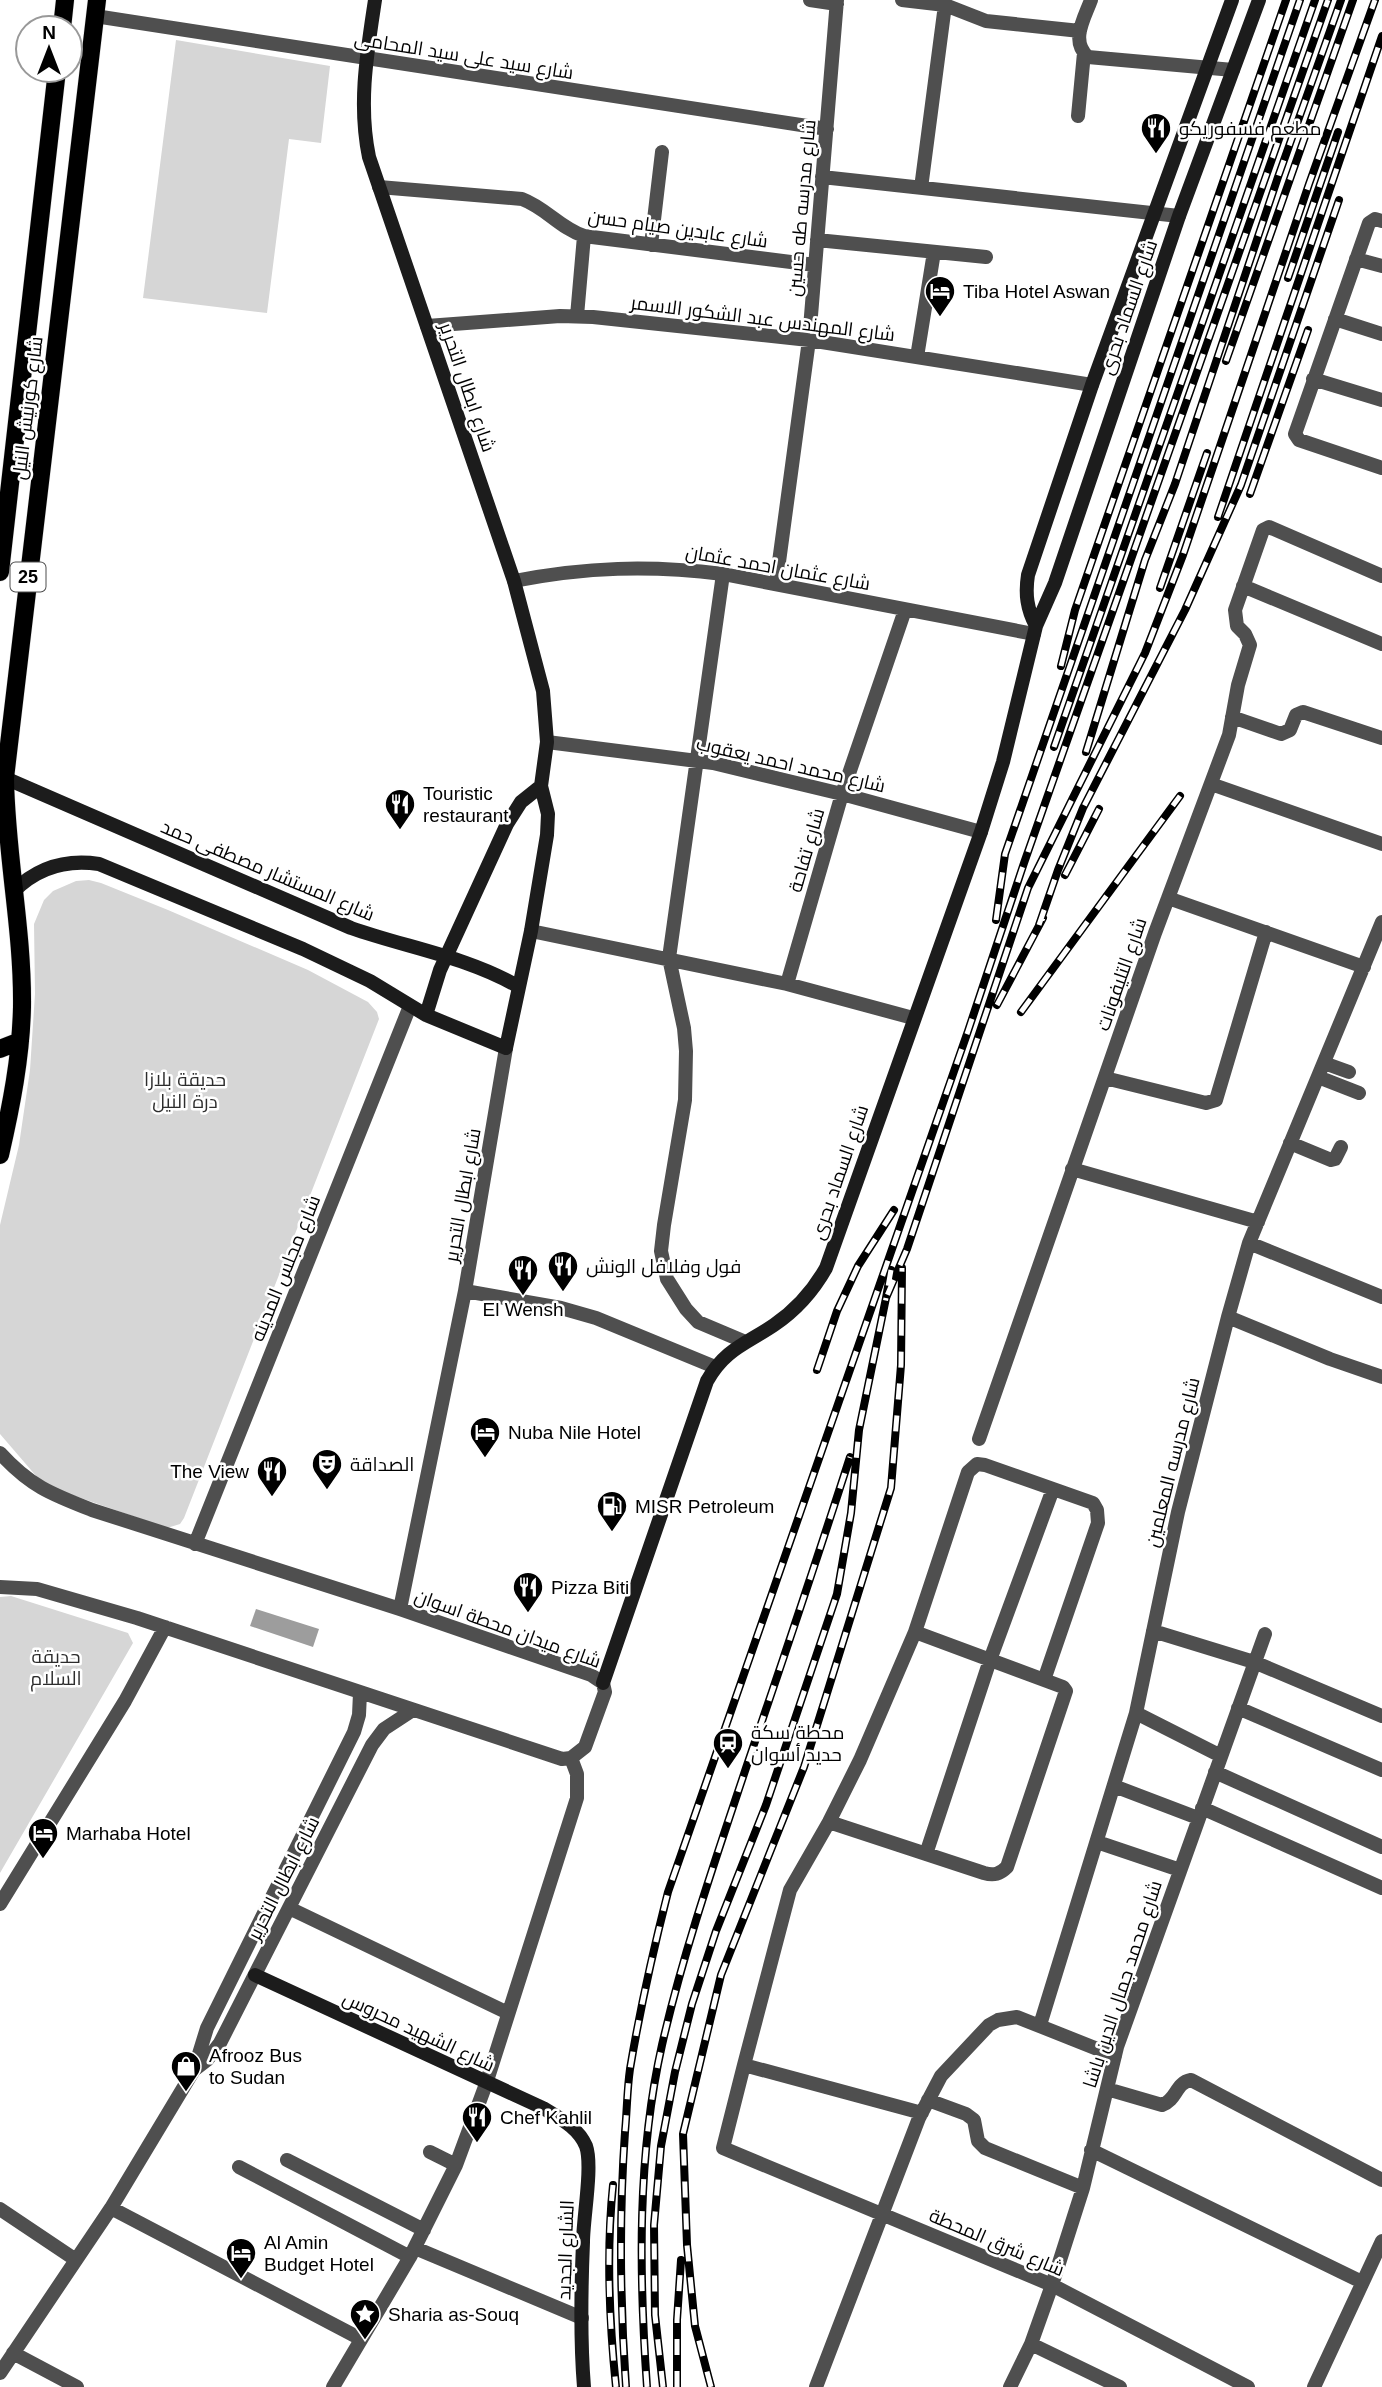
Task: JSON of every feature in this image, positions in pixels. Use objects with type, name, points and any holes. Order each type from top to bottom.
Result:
[{"type":"main road","name":"شارع كورنيش النيل","points":[[0,1155],[4,1112],[20,1041],[21,974],[6,823],[5,778],[96,8]]},
{"type":"main road","name":"شارع كورنيش النيل","points":[[0,572],[55,84]]},
{"type":"main road","points":[[0,1049],[20,1041]]},
{"type":"street","name":"شارع ابطال التحرير","points":[[375,0],[363,88],[364,125],[369,157],[514,582],[543,691],[547,742],[541,786],[547,803],[548,824],[531,931],[506,1048],[466,1291],[400,1609]]},
{"type":"street","points":[[810,0],[837,2]]},
{"type":"street","points":[[902,0],[945,5],[992,22],[1080,31]]},
{"type":"street","points":[[971,15],[974,0]]},
{"type":"street","points":[[1078,116],[1084,53],[1079,43],[1080,31],[1091,0]]},
{"type":"street","name":"شارع السماد بحرى","points":[[1035,630],[1027,603],[1028,575],[1153,213],[1232,0]]},
{"type":"street","name":"شارع السماد بحرى","points":[[603,1683],[707,1381],[715,1367],[743,1341],[760,1334],[791,1312],[816,1284],[826,1268],[981,832],[1003,762],[1035,630],[1055,583],[1179,216],[1259,0]]},
{"type":"street","name":"شارع مدرسه طه حسين","points":[[776,584],[809,340],[837,2]]},
{"type":"street","points":[[921,188],[945,5]]},
{"type":"street","name":"شارع سيد على سيد المحامى","points":[[96,8],[366,59],[827,129]]},
{"type":"street","points":[[1084,53],[1097,60],[1233,70]]},
{"type":"street","points":[[651,245],[662,152]]},
{"type":"street","points":[[822,177],[1179,216]]},
{"type":"street","name":"شارع عابدين صيام حسن","points":[[379,187],[522,199],[540,207],[566,227],[584,236],[815,265]]},
{"type":"street","points":[[1382,221],[1375,219],[1369,223],[1295,434],[1299,440],[1382,468]]},
{"type":"street","points":[[578,316],[584,236]]},
{"type":"street","points":[[817,240],[986,257]]},
{"type":"street","points":[[917,357],[934,252]]},
{"type":"street","points":[[1356,259],[1382,266]]},
{"type":"street","name":"شارع المهندس عبد الشكور الاسمر","points":[[427,326],[578,316],[809,340],[1092,385]]},
{"type":"street","points":[[1335,318],[1382,334]]},
{"type":"street","points":[[1313,379],[1382,400]]},
{"type":"street","name":"شارع التليفونات","points":[[979,1439],[1168,898],[1229,735],[1238,685],[1250,645],[1237,626],[1235,616],[1263,530],[1269,527],[1382,576]]},
{"type":"street","name":"شارع عثمان احمد عثمان","points":[[514,582],[597,568],[639,567],[723,574],[905,610],[1035,630]]},
{"type":"street","points":[[723,574],[669,958],[684,1028],[685,1100],[662,1251],[667,1279],[686,1309],[698,1322],[743,1341]]},
{"type":"street","points":[[1243,586],[1382,644]]},
{"type":"street","name":"شارع تفاحة","points":[[787,984],[842,794],[905,610]]},
{"type":"street","points":[[1232,717],[1281,733],[1290,730],[1296,715],[1303,712],[1382,738]]},
{"type":"street","name":"شارع محمد احمد يعقوب","points":[[547,742],[696,761],[842,794],[981,832]]},
{"type":"street","name":"شارع المستشار مصطفى حمد","points":[[5,778],[341,924],[496,973],[519,987]]},
{"type":"street","points":[[1211,784],[1382,844]]},
{"type":"street","points":[[426,1015],[446,956],[512,813],[520,802],[541,786]]},
{"type":"street","points":[[14,891],[24,881],[49,867],[74,862],[99,864],[303,949],[370,981],[426,1015],[506,1048]]},
{"type":"street","points":[[1168,898],[1364,967]]},
{"type":"street","name":"شارع مدرسه المعلمين","points":[[1040,2025],[1136,1713],[1178,1513],[1227,1317],[1249,1243],[1382,922]]},
{"type":"street","points":[[531,931],[787,984],[913,1018]]},
{"type":"street","points":[[1105,1078],[1206,1102],[1216,1100],[1266,932]]},
{"type":"street","name":"شارع مجلس المدينه","points":[[195,1544],[410,1006]]},
{"type":"street","points":[[1321,1070],[1349,1072]]},
{"type":"street","points":[[1321,1070],[1359,1093]]},
{"type":"street","points":[[1290,1143],[1331,1160],[1335,1159],[1341,1147]]},
{"type":"street","points":[[1072,1169],[1258,1222]]},
{"type":"street","points":[[1249,1243],[1382,1297]]},
{"type":"street","points":[[466,1291],[561,1308],[596,1318],[715,1367]]},
{"type":"street","points":[[1227,1317],[1382,1377]]},
{"type":"street","name":"شارع ميدان محطة اسوان","points":[[0,1454],[43,1490],[125,1522],[400,1609],[591,1675],[603,1683],[604,1697],[585,1747],[571,1758]]},
{"type":"street","points":[[1044,1680],[1098,1523],[1097,1510],[1093,1503],[985,1465],[972,1466],[915,1632],[860,1760],[788,1897],[744,2065],[925,2106],[974,2120],[978,2141],[985,2148],[1083,2188]]},
{"type":"street","points":[[926,1854],[990,1660],[1052,1489]]},
{"type":"street","points":[[0,1587],[37,1589],[55,1594],[165,1627],[554,1758],[571,1758],[577,1774],[577,1798],[486,2084],[456,2165],[412,2252],[333,2387]]},
{"type":"street","points":[[0,1904],[125,1701],[165,1627]]},
{"type":"street","points":[[1153,1631],[1254,1662],[1382,1716]]},
{"type":"street","points":[[829,1822],[984,1873],[1001,1873],[1007,1867],[1066,1694],[1063,1687],[915,1632]]},
{"type":"street","name":"شارع محمد جمال الدين باشا","points":[[1010,2387],[1031,2344],[1052,2285],[1083,2188],[1115,2056],[1265,1634]]},
{"type":"street","name":"شارع ابطال التحرير","points":[[0,2373],[111,2208],[194,2070],[207,2028],[354,1732],[359,1714],[360,1693]]},
{"type":"street","points":[[1238,1708],[1382,1770]]},
{"type":"street","name":"شارع ابطال التحرير","points":[[194,2070],[207,2060],[220,2043],[378,1736],[413,1710]]},
{"type":"street","points":[[1136,1713],[1221,1756]]},
{"type":"street","points":[[1215,1772],[1382,1847]]},
{"type":"street","points":[[1114,1786],[1200,1813],[1382,1888]]},
{"type":"street","points":[[1097,1842],[1180,1870]]},
{"type":"street","points":[[289,1908],[508,2013]]},
{"type":"street","name":"شارع الشهيد محروس","points":[[255,1975],[542,2108],[566,2122]]},
{"type":"street","points":[[816,2387],[925,2106],[941,2076],[989,2025],[1008,2017],[1017,2017],[1040,2025],[1115,2056]]},
{"type":"street","name":"شارع شرق المحطة","points":[[744,2065],[723,2148],[1052,2285],[1248,2387]]},
{"type":"street","points":[[1107,2089],[1162,2105],[1172,2100],[1178,2087],[1191,2080],[1382,2180]]},
{"type":"street","name":"الشارع الجديد","points":[[566,2122],[580,2135],[588,2153],[583,2242],[584,2387]]},
{"type":"street","points":[[1091,2150],[1362,2282]]},
{"type":"street","points":[[429,2152],[456,2165]]},
{"type":"street","points":[[287,2160],[424,2230]]},
{"type":"street","points":[[239,2168],[412,2252],[582,2318]]},
{"type":"street","points":[[111,2208],[361,2339]]},
{"type":"street","points":[[0,2209],[76,2260]]},
{"type":"street","points":[[1314,2387],[1382,2242]]},
{"type":"street","points":[[1031,2344],[1120,2387]]},
{"type":"street","points":[[13,2353],[77,2387]]},
{"type":"green space","points":[[176,40],[330,66],[321,143],[289,139],[267,313],[143,298]]},
{"type":"green space","name":"حديقة بلازا درة النيل","points":[[89,880],[168,910],[308,970],[368,1002],[377,1012],[379,1019],[184,1518],[180,1524],[167,1528],[55,1489],[37,1477],[0,1434],[0,1225],[19,1145],[30,1070],[35,994],[34,924],[44,900],[53,891],[76,881]]},
{"type":"green space","name":"حديقة السلام","points":[[11,1596],[128,1633],[133,1643],[0,1873],[0,1597]]},
{"type":"shaded area","points":[[256,1609],[319,1629],[313,1647],[250,1626]]},
{"type":"railway","points":[[1061,666],[1075,610],[1286,0]]},
{"type":"railway","points":[[996,920],[1005,854],[1300,0]]},
{"type":"railway","points":[[1054,747],[1315,0]]},
{"type":"railway","points":[[626,2387],[621,2228],[628,2085],[642,2002],[668,1892],[1024,863],[1328,0]]},
{"type":"railway","points":[[1086,752],[1145,560],[1175,484],[1278,177],[1341,0]]},
{"type":"railway","points":[[1226,361],[1353,0]]},
{"type":"railway","points":[[891,1270],[886,1298],[907,1249],[1028,888],[1145,653],[1183,555],[1309,184],[1375,0]]},
{"type":"railway","points":[[1218,517],[1382,36]]},
{"type":"railway","points":[[1288,278],[1338,132]]},
{"type":"railway","points":[[1039,925],[1083,808],[1185,610],[1241,485],[1339,200]]},
{"type":"railway","points":[[1250,494],[1308,330]]},
{"type":"railway","points":[[1160,588],[1207,453]]},
{"type":"railway","points":[[1021,1012],[1180,796]]},
{"type":"railway","points":[[1065,875],[1099,809]]},
{"type":"railway","points":[[997,1005],[1043,918]]},
{"type":"railway","points":[[817,1370],[837,1311],[858,1266],[894,1210]]},
{"type":"railway","points":[[711,2387],[695,2326],[687,2245],[683,2134],[721,1975],[804,1767],[891,1488],[901,1365],[902,1268]]},
{"type":"railway","points":[[663,2387],[655,2315],[654,2225],[661,2146],[675,2072],[692,2004],[716,1931],[766,1805],[837,1594],[851,1513],[859,1430],[886,1298]]},
{"type":"railway","points":[[647,2387],[642,2302],[642,2215],[648,2129],[662,2045],[702,1902],[850,1457]]},
{"type":"railway","points":[[613,2185],[609,2286],[616,2387]]},
{"type":"railway","points":[[677,2387],[677,2320],[681,2260]]},
{"type":"place","name":"مطعم فسفوريكو","points":[[1156,155]]},
{"type":"place","name":"Tiba Hotel Aswan","points":[[940,318]]},
{"type":"place","name":"Touristic restaurant","points":[[400,831]]},
{"type":"place","name":"فول وفلافل الونش","points":[[563,1293]]},
{"type":"place","name":"El Wensh","points":[[523,1297]]},
{"type":"place","name":"Nuba Nile Hotel","points":[[485,1459]]},
{"type":"place","name":"الصداقة","points":[[327,1491]]},
{"type":"place","name":"The View","points":[[272,1498]]},
{"type":"place","name":"MISR Petroleum","points":[[612,1533]]},
{"type":"place","name":"Pizza Biti","points":[[528,1614]]},
{"type":"place","name":"محطة سكة حديد أسوان","points":[[728,1770]]},
{"type":"place","name":"Marhaba Hotel","points":[[43,1860]]},
{"type":"place","name":"Afrooz Bus to Sudan","points":[[186,2093]]},
{"type":"place","name":"Chef Kahlil","points":[[477,2144]]},
{"type":"place","name":"Al Amin Budget Hotel","points":[[241,2280]]},
{"type":"place","name":"Sharia as-Souq","points":[[365,2341]]}]
